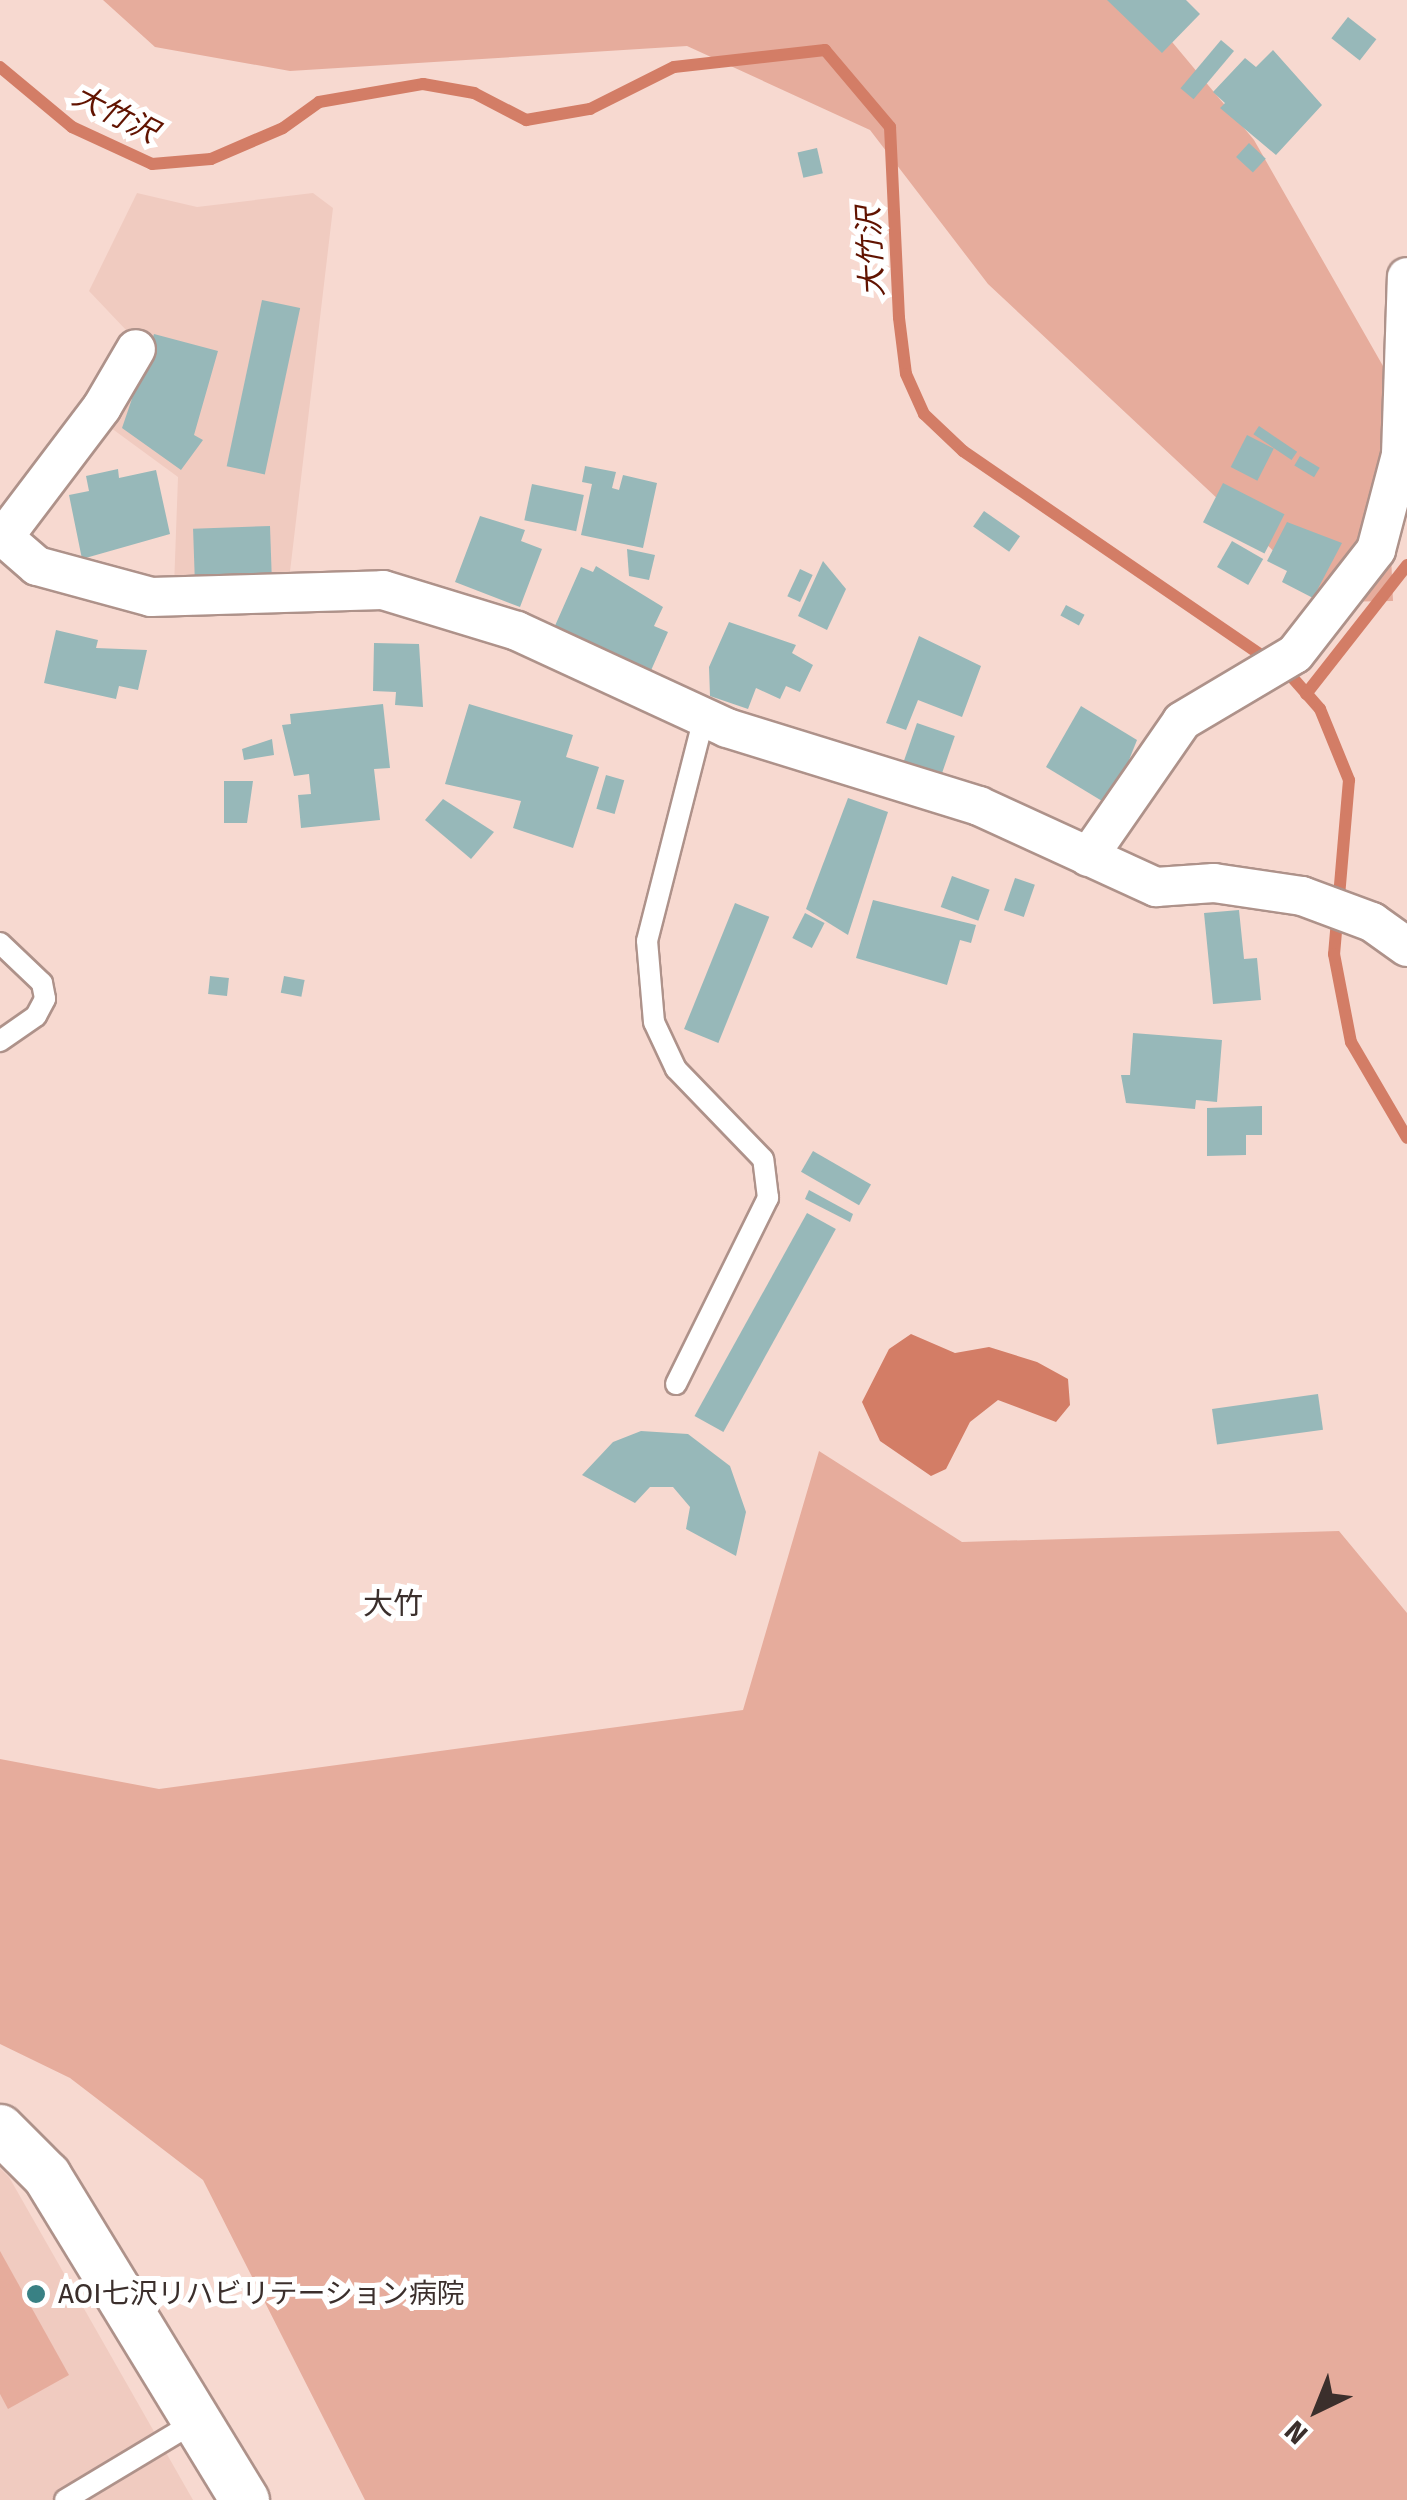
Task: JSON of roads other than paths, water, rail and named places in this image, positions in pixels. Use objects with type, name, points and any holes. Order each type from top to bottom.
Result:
[{"type":"street","points":[[1088,857],[1182,721],[1240,681],[1294,654],[1376,550],[1401,455],[1407,277]]},
{"type":"street","points":[[136,349],[102,408],[1,537],[37,566],[151,597],[383,590],[517,631],[704,718],[978,806],[1156,888],[1214,883],[1302,896],[1372,922],[1407,947]]},
{"type":"street","points":[[0,2129],[47,2176],[193,2424],[245,2500]]},
{"type":"lane","points":[[676,1384],[768,1198],[763,1158],[676,1068],[654,1022],[646,941],[704,718]]},
{"type":"lane","points":[[0,943],[42,983],[45,999],[36,1016],[0,1041]]},
{"type":"lane","points":[[66,2500],[193,2424]]},
{"type":"waterway","name":"大竹沢","points":[[0,67],[72,127],[152,164],[211,159],[283,128],[319,102],[423,84],[474,93],[526,120],[590,109],[674,67],[825,50],[890,127],[899,318],[906,374],[924,414],[963,451],[1291,676],[1320,709],[1349,780],[1334,954],[1351,1042],[1407,1138]]},
{"type":"waterway","points":[[1306,694],[1407,565]]},
{"type":"place","name":"AOI七沢リハビリテーション病院","points":[[36,2294]]},
{"type":"district","name":"大竹","points":[[393,1604]]}]
